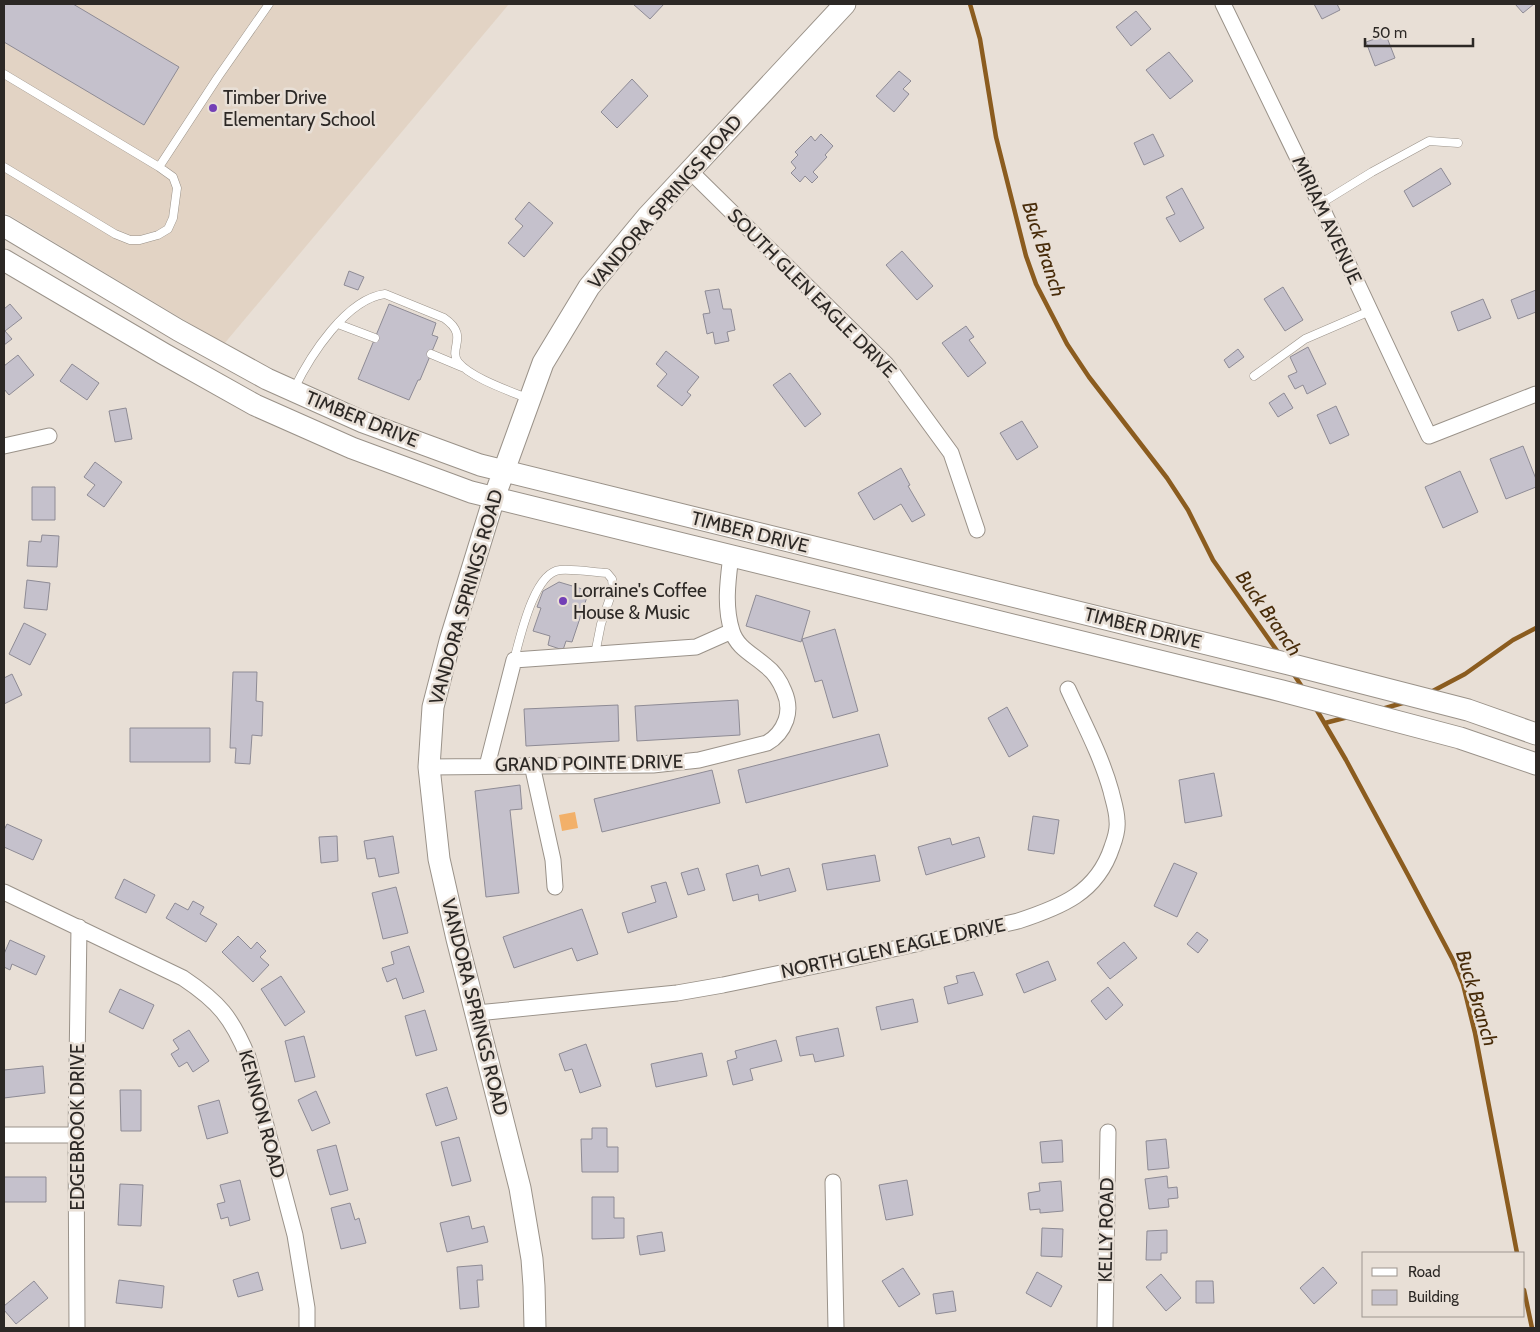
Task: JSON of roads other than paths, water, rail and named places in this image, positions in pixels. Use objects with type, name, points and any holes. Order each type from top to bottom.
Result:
[{"type":"main road","name":"VANDORA SPRINGS ROAD","points":[[535,1328],[532,1259],[520,1188],[457,939],[439,859],[429,767],[433,707],[450,641],[494,498],[543,363],[589,287],[647,217],[845,4]]},
{"type":"main road","name":"TIMBER DRIVE","points":[[4,226],[178,330],[267,379],[363,422],[480,465],[1289,664],[1468,710],[1536,734]]},
{"type":"main road","name":"TIMBER DRIVE","points":[[4,260],[156,350],[255,405],[352,448],[471,492],[1282,691],[1460,738],[1536,764]]},
{"type":"street","name":"MIRIAM AVENUE","points":[[1222,4],[1320,204],[1429,436],[1536,394]]},
{"type":"street","name":"SOUTH GLEN EAGLE DRIVE","points":[[689,170],[886,364],[951,454],[977,530]]},
{"type":"street","points":[[4,446],[49,436]]},
{"type":"street","name":"GRAND POINTE DRIVE","points":[[429,767],[653,765],[700,760],[773,740],[784,725],[788,715],[786,696],[778,678],[768,666],[742,647],[732,631],[726,591],[731,555]]},
{"type":"street","points":[[487,766],[514,660],[696,646],[732,631]]},
{"type":"street","name":"NORTH GLEN EAGLE DRIVE","points":[[477,1014],[628,999],[723,985],[1018,921],[1045,912],[1074,898],[1092,884],[1108,858],[1117,821],[1105,770],[1068,689]]},
{"type":"street","points":[[532,765],[553,860],[555,887]]},
{"type":"street","name":"KENNON ROAD","points":[[4,892],[184,978],[204,992],[230,1019],[248,1057],[294,1235],[307,1308],[307,1328]]},
{"type":"street","name":"EDGEBROOK DRIVE","points":[[77,1328],[76,1135],[79,927]]},
{"type":"street","name":"KELLY ROAD","points":[[1105,1328],[1108,1132]]},
{"type":"street","points":[[4,1136],[76,1135]]},
{"type":"street","points":[[833,1182],[836,1328]]},
{"type":"lane","points":[[159,167],[269,4]]},
{"type":"lane","points":[[4,74],[159,167],[173,178],[178,188],[173,218],[168,229],[158,235],[140,240],[130,240],[115,234],[4,167]]},
{"type":"lane","points":[[1320,204],[1380,167],[1429,141],[1458,143]]},
{"type":"lane","points":[[293,391],[307,363],[327,334],[360,304],[376,295],[385,294],[394,297],[444,318],[452,324],[457,332],[458,341],[455,352],[457,361],[468,370]]},
{"type":"lane","points":[[1254,376],[1305,339],[1370,311]]},
{"type":"lane","points":[[338,324],[375,338]]},
{"type":"lane","points":[[431,354],[530,399]]},
{"type":"lane","points":[[514,660],[531,602],[542,582],[558,570],[607,573],[612,579],[613,589],[601,624],[595,654]]},
{"type":"waterway","name":"Buck Branch","points":[[970,4],[980,39],[996,137],[1026,256],[1036,284],[1067,344],[1089,377],[1167,478],[1188,510],[1213,560],[1280,655]]},
{"type":"waterway","points":[[1429,693],[1465,674],[1513,640],[1536,628]]},
{"type":"waterway","name":"Buck Branch","points":[[1293,673],[1304,690]]},
{"type":"waterway","points":[[1382,709],[1406,702]]},
{"type":"waterway","name":"Buck Branch","points":[[1315,707],[1408,875],[1453,960],[1463,984],[1475,1033],[1517,1252]]},
{"type":"waterway","points":[[1325,723],[1348,717]]},
{"type":"waterway","name":"Buck Branch","points":[[1525,1295],[1532,1328]]},
{"type":"place","name":"Timber Drive Elementary School","points":[[213,108]]},
{"type":"place","name":"Lorraine's Coffee House & Music","points":[[563,601]]}]
